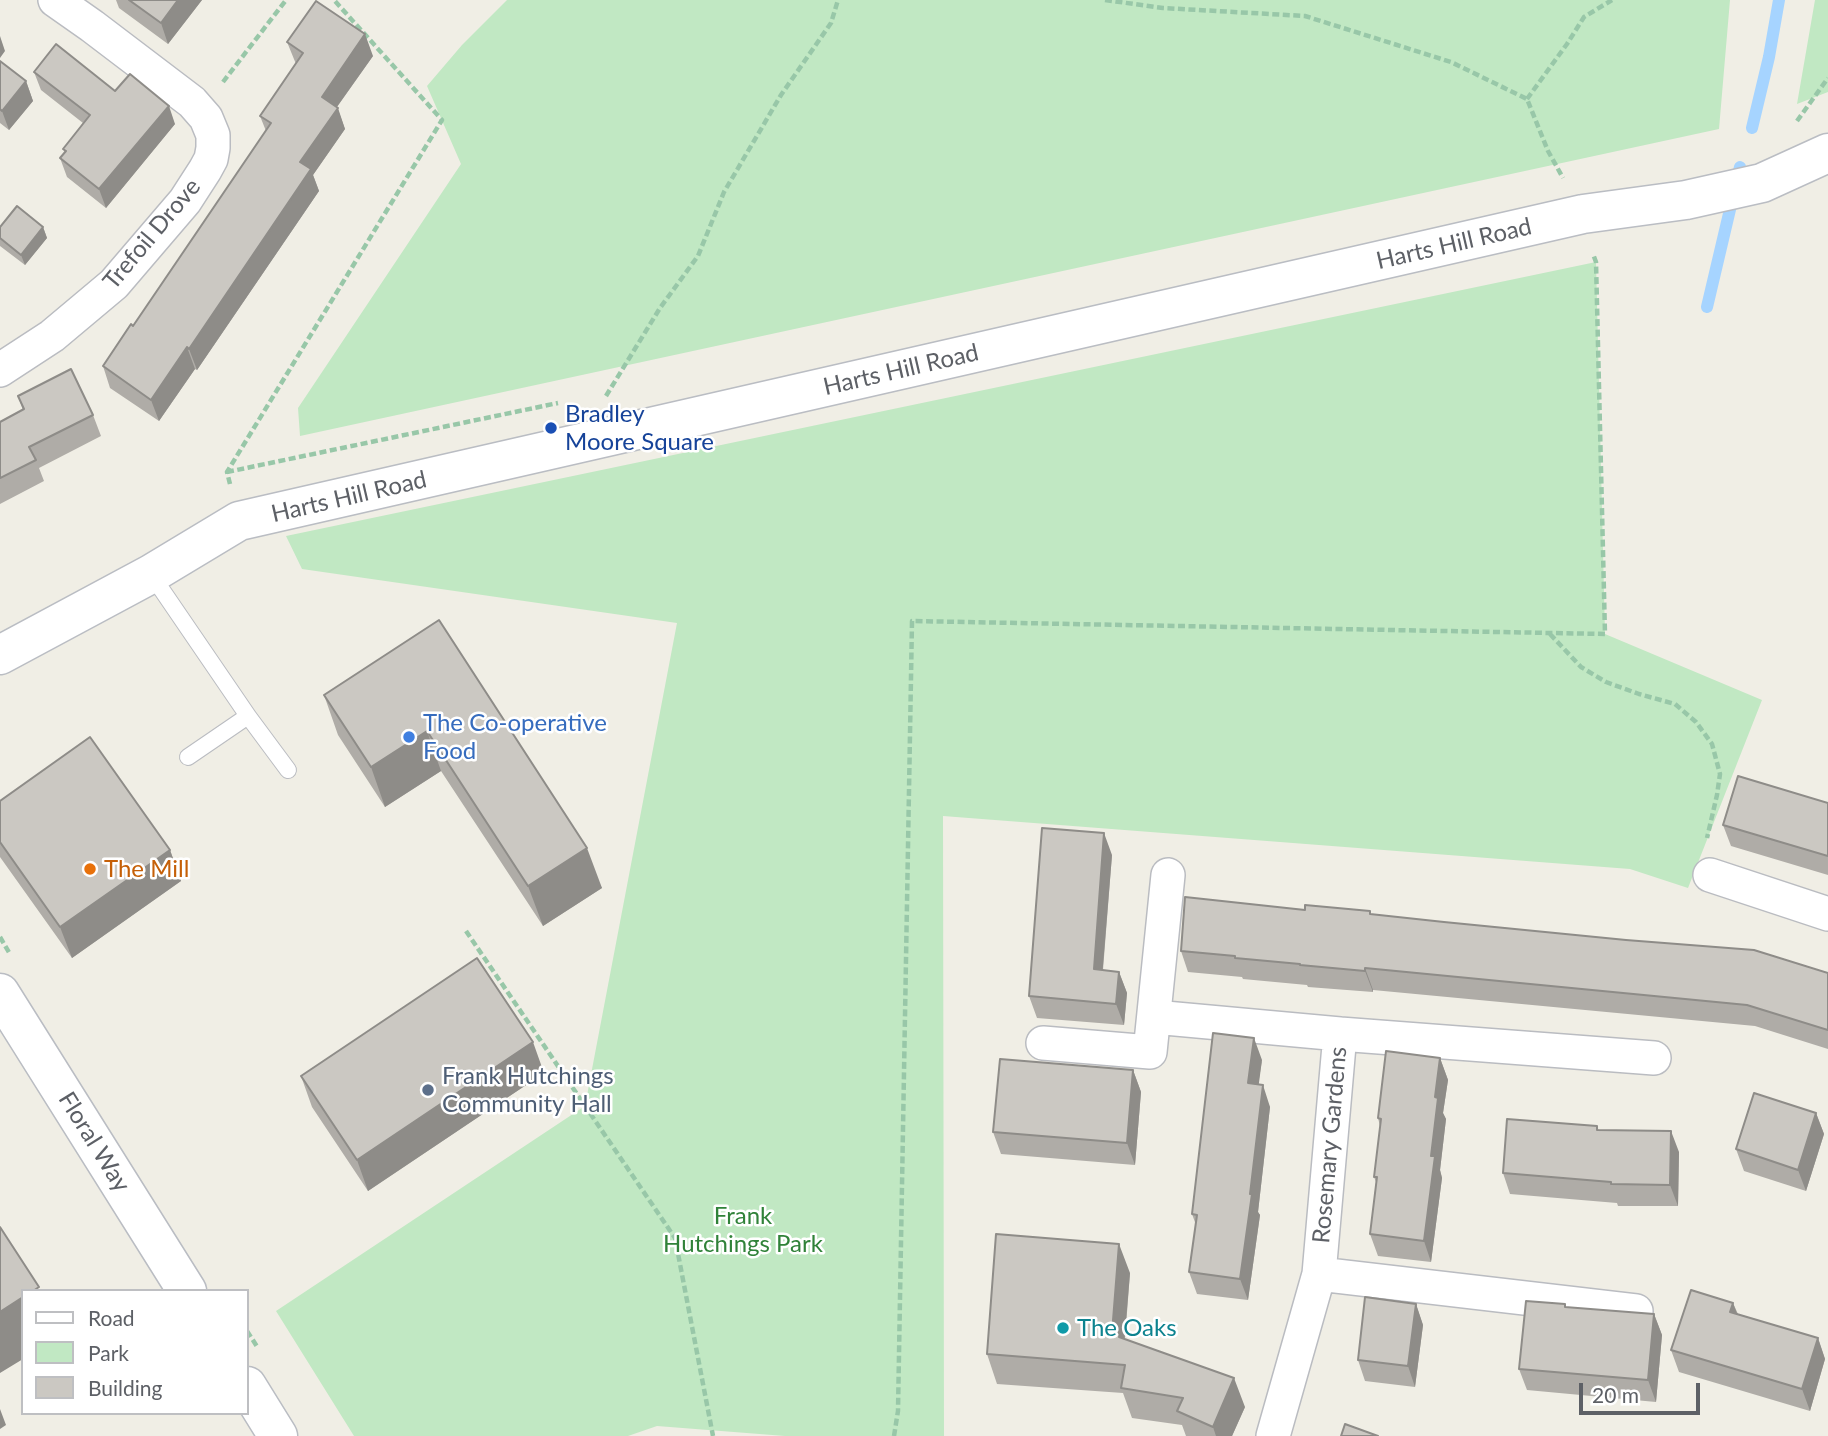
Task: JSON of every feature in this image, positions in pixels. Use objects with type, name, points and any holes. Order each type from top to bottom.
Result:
[{"type":"street","name":"Trefoil Drove","points":[[0,369],[52,336],[114,284],[185,201],[211,159],[213,148],[213,135],[206,118],[192,102],[55,0]]},
{"type":"street","name":"Harts Hill Road","points":[[0,655],[151,574],[239,522],[1583,214],[1686,200],[1762,183],[1828,153]]},
{"type":"street","points":[[1043,1043],[1150,1052],[1168,875]]},
{"type":"street","points":[[1710,875],[1828,914]]},
{"type":"street","name":"Floral Way","points":[[0,993],[186,1289]]},
{"type":"street","name":"Rosemary Gardens","points":[[1154,1017],[1340,1034],[1319,1274],[1273,1436]]},
{"type":"street","points":[[1340,1034],[1654,1058]]},
{"type":"street","points":[[1319,1274],[1636,1311]]},
{"type":"street","points":[[248,1388],[278,1436]]},
{"type":"lane","points":[[151,574],[288,770]]},
{"type":"lane","points":[[188,757],[248,716]]},
{"type":"path","points":[[201,111],[286,0]]},
{"type":"path","points":[[227,472],[442,120],[334,0]]},
{"type":"path","points":[[600,439],[606,394],[660,308],[698,256],[724,192],[781,94],[831,23],[838,0]]},
{"type":"path","points":[[894,1436],[898,1411],[912,621],[1605,634],[1596,262],[1583,214],[1548,151],[1527,99],[1451,62],[1305,16],[1163,8],[1105,0]]},
{"type":"path","points":[[1527,99],[1584,17],[1612,0]]},
{"type":"path","points":[[1550,634],[1581,667],[1606,682],[1675,704],[1696,722],[1712,744],[1720,774],[1710,830],[1702,851],[1710,875]]},
{"type":"path","points":[[466,931],[675,1238],[713,1436]]},
{"type":"green space","points":[[507,0],[1730,0],[1719,129],[300,436],[298,408],[461,164],[427,86],[462,45]]},
{"type":"green space","points":[[1815,0],[1828,0],[1828,92],[1797,104]]},
{"type":"green space","name":"Frank Hutchings Park","points":[[1596,262],[1605,634],[1762,700],[1688,888],[1630,869],[943,816],[944,1436],[785,1436],[657,1426],[628,1436],[354,1436],[276,1311],[585,1106],[677,623],[302,569],[286,536]]},
{"type":"building","points":[[129,0],[178,0],[161,23]]},
{"type":"building","points":[[316,1],[365,34],[322,97],[338,108],[300,162],[311,169],[189,349],[187,347],[151,400],[103,366],[271,123],[260,116],[303,53],[287,42]]},
{"type":"building","points":[[56,44],[115,91],[130,74],[169,106],[99,189],[60,158],[66,151],[63,149],[90,115],[34,72]]},
{"type":"building","points":[[0,61],[26,81],[2,111],[0,109]]},
{"type":"building","points":[[17,206],[43,227],[21,255],[0,238],[0,227]]},
{"type":"building","points":[[71,369],[93,415],[29,447],[36,460],[0,478],[0,422],[24,409],[18,396]]},
{"type":"building","points":[[439,620],[587,848],[528,886],[427,731],[371,767],[324,695]]},
{"type":"building","name":"The Mill","points":[[90,737],[170,850],[60,927],[0,842],[0,801]]},
{"type":"building","points":[[1738,776],[1828,803],[1828,856],[1723,825]]},
{"type":"building","points":[[1042,828],[1104,833],[1094,969],[1119,972],[1116,1004],[1029,996]]},
{"type":"building","points":[[1185,897],[1305,910],[1305,905],[1370,911],[1370,914],[1444,922],[1754,950],[1828,973],[1828,1030],[1747,1005],[1365,968],[1365,971],[1300,965],[1181,951]]},
{"type":"building","name":"Frank Hutchings Community Hall","points":[[477,958],[533,1042],[357,1160],[301,1076]]},
{"type":"building","points":[[1213,1033],[1254,1038],[1248,1083],[1263,1085],[1240,1279],[1189,1272],[1197,1215],[1192,1214]]},
{"type":"building","points":[[1386,1051],[1440,1058],[1431,1156],[1435,1156],[1424,1241],[1370,1234],[1381,1119],[1378,1118]]},
{"type":"building","points":[[1000,1059],[1133,1070],[1127,1143],[993,1132]]},
{"type":"building","points":[[1754,1093],[1816,1113],[1798,1170],[1736,1149]]},
{"type":"building","points":[[1507,1119],[1597,1126],[1597,1130],[1671,1131],[1670,1185],[1611,1184],[1503,1173]]},
{"type":"building","points":[[0,1227],[39,1287],[21,1289],[21,1298],[0,1312]]},
{"type":"building","points":[[996,1234],[1119,1244],[1112,1333],[1234,1378],[1213,1427],[1177,1411],[1183,1398],[1121,1388],[1125,1365],[987,1354]]},
{"type":"building","points":[[1691,1290],[1733,1303],[1730,1312],[1818,1338],[1802,1389],[1671,1350]]},
{"type":"building","points":[[1365,1297],[1416,1304],[1408,1366],[1358,1360]]},
{"type":"building","points":[[1526,1301],[1654,1314],[1648,1380],[1519,1369]]},
{"type":"building","points":[[1345,1424],[1378,1436],[1341,1436]]},
{"type":"waterway","points":[[1752,128],[1779,0]]},
{"type":"waterway","points":[[1707,307],[1740,167]]},
{"type":"place","name":"Bradley Moore Square","points":[[551,428]]},
{"type":"place","name":"The Co-operative Food","points":[[409,737]]},
{"type":"place","name":"The Mill","points":[[90,869]]},
{"type":"place","name":"Frank Hutchings Community Hall","points":[[428,1090]]},
{"type":"place","name":"The Oaks","points":[[1063,1328]]}]
